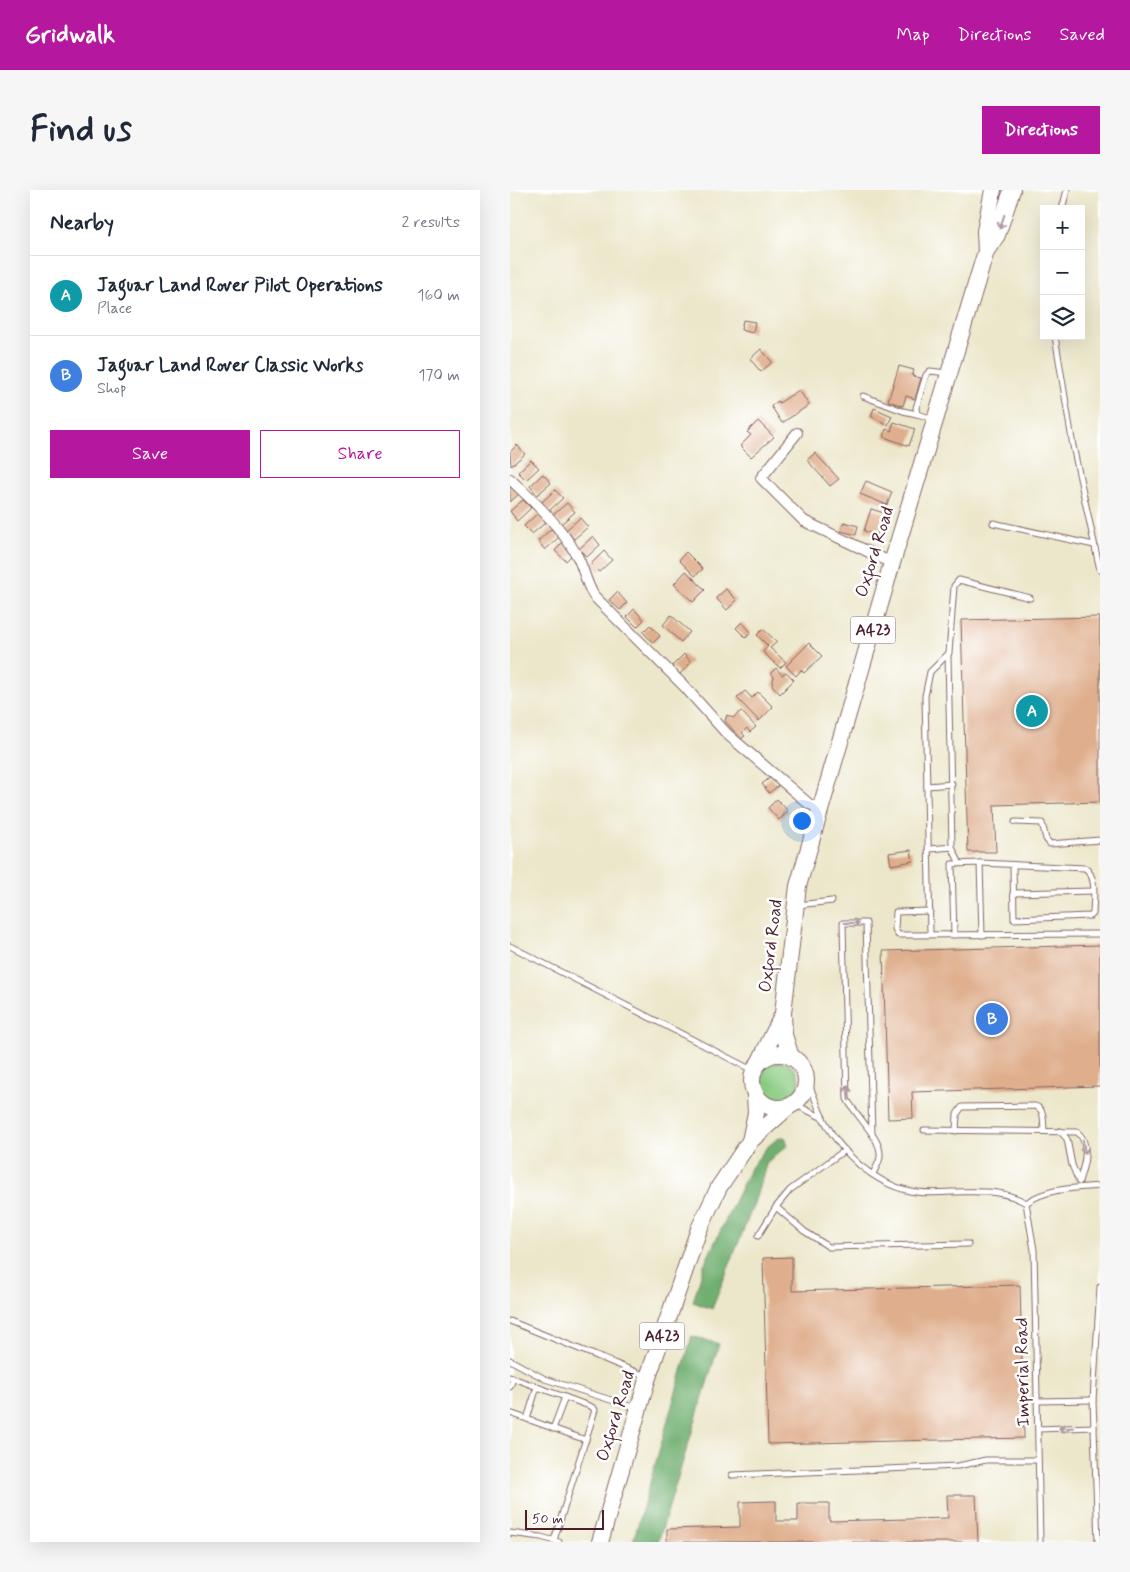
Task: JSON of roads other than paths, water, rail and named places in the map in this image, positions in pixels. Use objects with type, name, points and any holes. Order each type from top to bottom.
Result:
[{"type":"highway","name":"Oxford Road","points":[[790,1057],[784,1035],[783,1013],[798,886],[892,563],[986,251],[986,231],[993,190]]},
{"type":"highway","name":"Oxford Road","points":[[986,251],[998,235],[1012,190]]},
{"type":"highway","name":"Oxford Road","points":[[757,1066],[783,1013]]},
{"type":"highway","points":[[775,1055],[790,1057],[799,1064],[806,1078],[804,1090],[791,1105],[771,1107],[761,1102],[754,1093],[752,1082],[757,1066],[775,1055]]},
{"type":"highway","name":"Oxford Road","points":[[750,1141],[756,1113],[754,1093]]},
{"type":"highway","name":"Oxford Road","points":[[600,1542],[648,1377],[699,1229],[719,1187],[750,1141],[791,1105]]},
{"type":"street","points":[[797,433],[761,478],[804,521],[892,563]]},
{"type":"street","points":[[510,479],[555,521],[577,555],[586,583],[594,596],[684,686],[728,734],[809,804],[821,809]]},
{"type":"lane","points":[[1063,205],[1067,190]]},
{"type":"lane","points":[[1056,340],[1073,446],[1100,570]]},
{"type":"lane","points":[[917,414],[916,408],[926,375],[930,371],[950,373]]},
{"type":"lane","points":[[863,396],[903,412],[936,420]]},
{"type":"lane","points":[[993,523],[1094,545]]},
{"type":"lane","points":[[959,862],[952,847],[950,693],[947,657],[949,653],[954,586],[959,580],[1030,598]]},
{"type":"lane","points":[[930,933],[930,849],[925,696],[930,672],[949,653]]},
{"type":"lane","points":[[927,786],[952,784]]},
{"type":"lane","points":[[1015,822],[1042,824],[1046,839],[1050,844],[1100,840]]},
{"type":"lane","points":[[930,849],[952,847]]},
{"type":"lane","points":[[954,935],[952,864],[959,862],[1085,868],[1091,872],[1093,914],[1090,916],[1014,919],[1013,866]]},
{"type":"lane","points":[[980,863],[982,935]]},
{"type":"lane","points":[[1013,893],[1093,891]]},
{"type":"lane","points":[[795,905],[832,901]]},
{"type":"lane","points":[[930,911],[896,912],[895,929],[898,935],[930,933],[954,935],[1100,934]]},
{"type":"lane","points":[[872,1134],[866,923],[843,923],[847,1099],[872,1134],[876,1139],[880,1157],[872,1174]]},
{"type":"lane","points":[[510,946],[757,1066]]},
{"type":"lane","points":[[806,1078],[823,1118],[845,1150],[857,1163],[872,1174],[909,1191],[933,1193],[995,1191],[1013,1195],[1026,1203],[1042,1194],[1081,1187],[1100,1186]]},
{"type":"lane","points":[[791,1105],[823,1118]]},
{"type":"lane","points":[[956,1131],[957,1114],[962,1107],[1035,1106],[1043,1114],[1044,1130]]},
{"type":"lane","points":[[924,1130],[1070,1130],[1081,1135],[1085,1164],[1079,1181]]},
{"type":"lane","points":[[1060,1131],[1066,1139],[1072,1165],[1081,1187]]},
{"type":"lane","points":[[758,1236],[776,1207],[790,1190],[845,1150]]},
{"type":"lane","name":"Imperial Road","points":[[1026,1203],[1034,1250],[1040,1542]]},
{"type":"lane","points":[[776,1207],[804,1231],[829,1246],[968,1244]]},
{"type":"lane","points":[[1098,1542],[1093,1400],[1100,1287]]},
{"type":"lane","points":[[510,1321],[648,1377]]},
{"type":"lane","points":[[510,1360],[545,1379],[639,1409]]},
{"type":"lane","points":[[510,1387],[512,1377],[592,1407],[595,1410],[557,1541],[510,1533]]},
{"type":"lane","points":[[527,1420],[537,1387]]},
{"type":"lane","points":[[553,1429],[570,1387]]},
{"type":"lane","points":[[1038,1401],[1093,1400]]},
{"type":"lane","points":[[510,1413],[586,1440]]},
{"type":"lane","points":[[1038,1429],[1094,1427]]},
{"type":"lane","points":[[732,1475],[958,1466],[986,1460],[1038,1460]]},
{"type":"lane","points":[[522,1542],[524,1536]]},
{"type":"place","name":"Jaguar Land Rover Pilot Operations","points":[[1032,711]]},
{"type":"place","name":"Jaguar Land Rover Classic Works","points":[[992,1019]]}]
